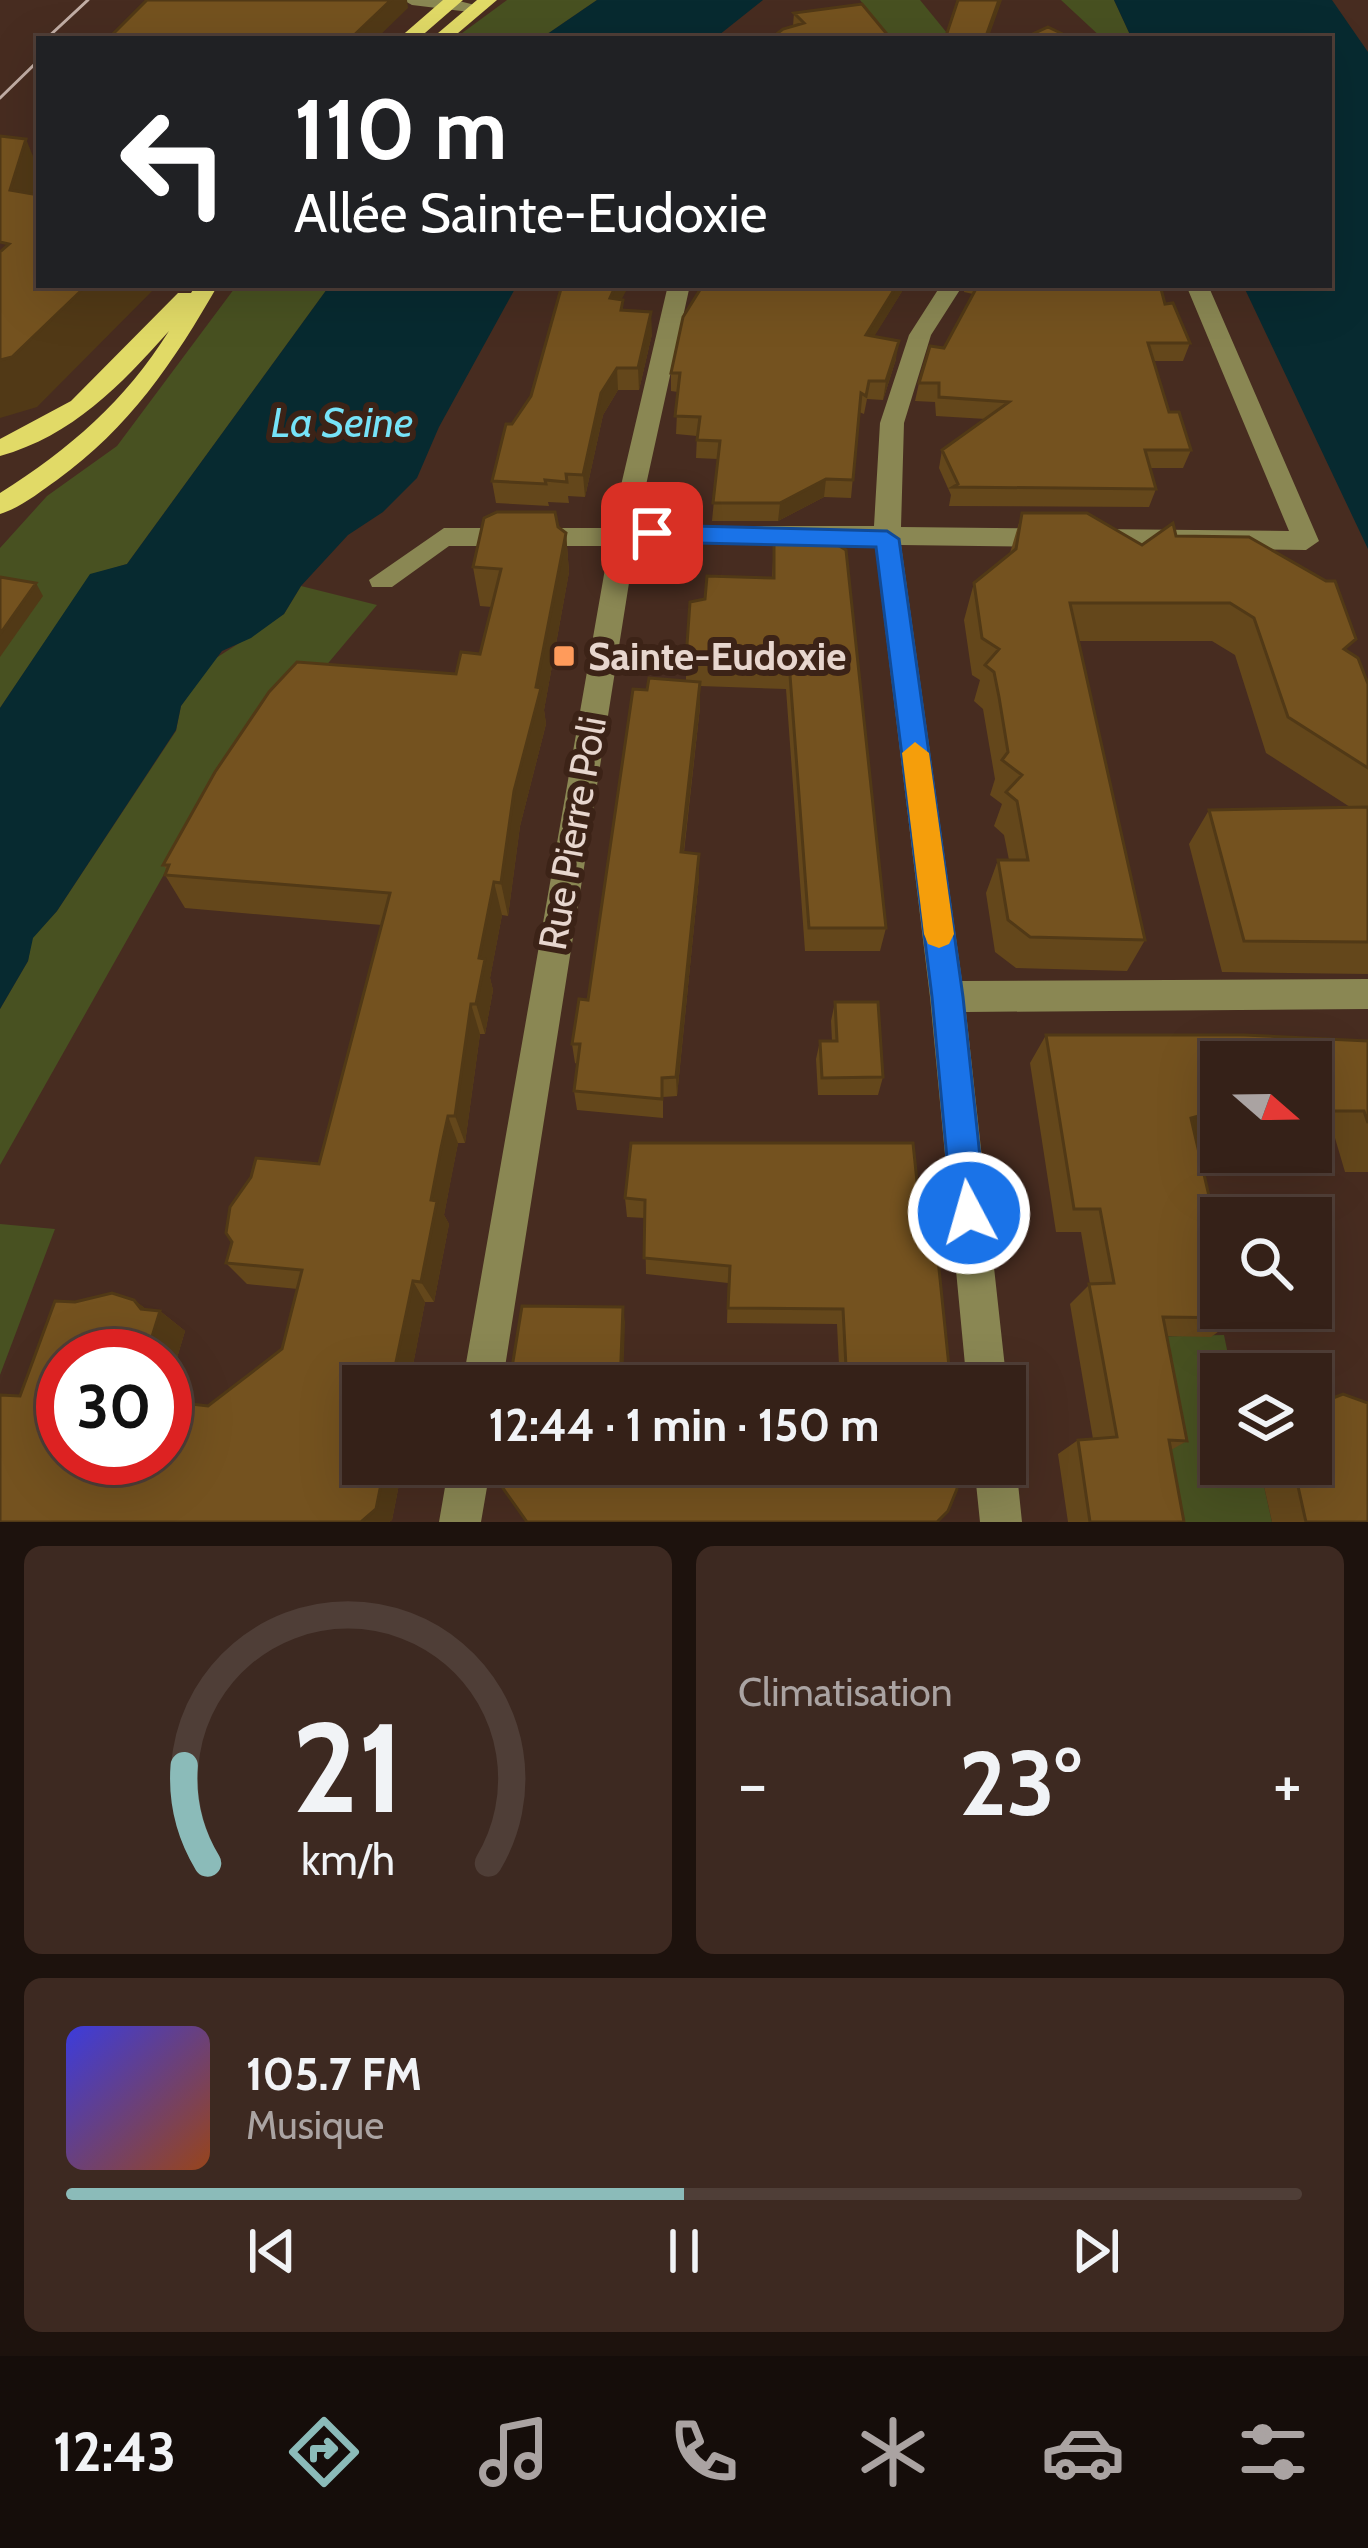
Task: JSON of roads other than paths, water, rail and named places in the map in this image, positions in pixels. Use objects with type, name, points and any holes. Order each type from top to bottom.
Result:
[{"type":"main road","points":[[411,36],[448,5]]},
{"type":"main road","points":[[444,36],[476,9]]},
{"type":"main road","points":[[0,448],[41,430],[100,390],[200,288]]},
{"type":"main road","points":[[0,505],[82,453],[118,421],[173,346],[202,288]]},
{"type":"street","points":[[412,0],[476,9]]},
{"type":"street","name":"Rue Pierre Poli","points":[[485,1365],[626,503],[678,288]]},
{"type":"street","points":[[950,288],[920,335],[892,423],[887,539],[947,997],[985,1365]]},
{"type":"street","points":[[382,580],[444,537],[652,533],[1306,541],[1198,288]]},
{"type":"street","points":[[947,997],[1368,994]]},
{"type":"street","points":[[460,1522],[466,1485]]},
{"type":"street","points":[[997,1485],[1001,1522]]},
{"type":"water","points":[[597,0],[763,0],[718,36],[544,36]]},
{"type":"water","points":[[1114,0],[1332,0],[1368,52],[1368,549],[1244,288],[1332,288],[1332,36],[1131,36]]},
{"type":"water","name":"La Seine","points":[[328,288],[515,288],[439,427],[417,478],[383,512],[348,535],[301,586],[284,614],[251,638],[222,651],[181,706],[176,730],[57,911],[33,938],[28,961],[0,1009],[0,708],[90,574],[127,564]]},
{"type":"tram line","points":[[49,36],[88,0]]},
{"type":"tram line","points":[[0,98],[36,63]]},
{"type":"place","name":"Sainte-Eudoxie","points":[[564,656]]}]
